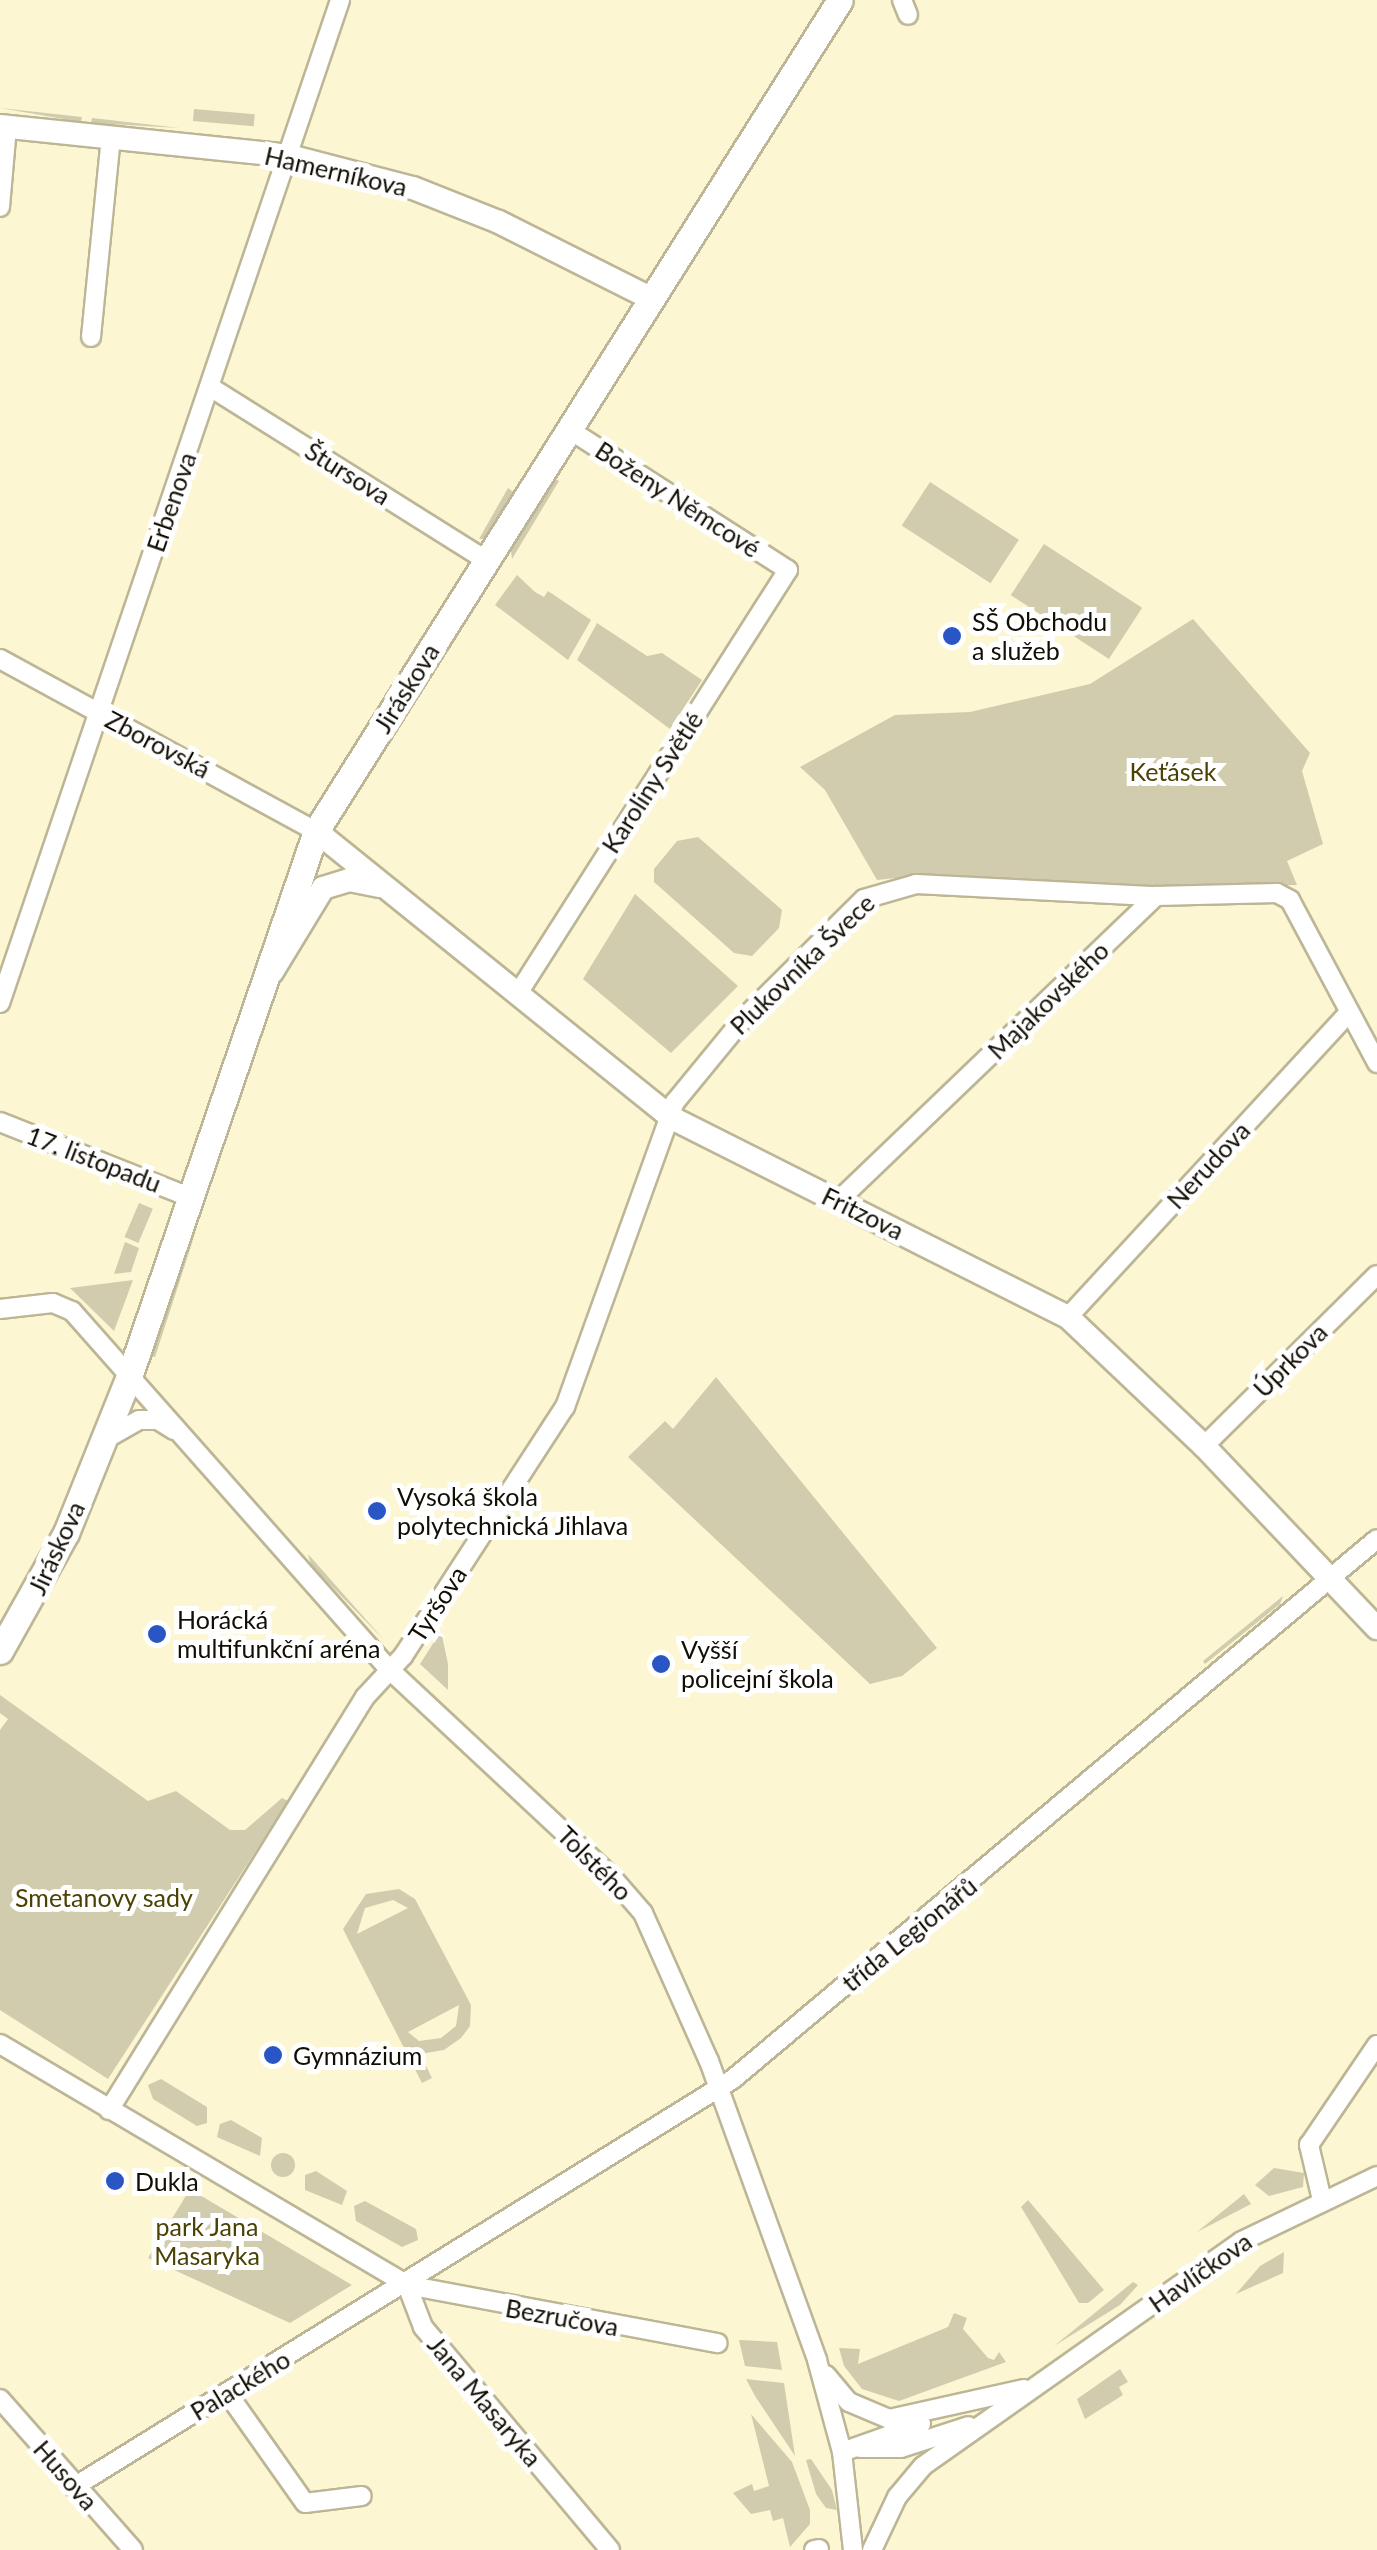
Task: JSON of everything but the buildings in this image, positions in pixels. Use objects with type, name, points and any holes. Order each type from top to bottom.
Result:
[{"type":"main road","name":"Jiráskova","points":[[0,1651],[66,1534],[130,1374],[316,831],[840,0]]},
{"type":"street","name":"Erbenova","points":[[0,1003],[340,0]]},
{"type":"street","name":"Hamerníkova","points":[[4,126],[288,156],[413,188],[499,222],[650,298]]},
{"type":"street","points":[[0,208],[4,126]]},
{"type":"street","points":[[91,336],[111,138]]},
{"type":"street","name":"Štursova","points":[[210,387],[486,560]]},
{"type":"street","name":"Boženy Němcové","points":[[568,429],[788,570]]},
{"type":"street","name":"Karoliny Světlé","points":[[518,995],[788,570]]},
{"type":"street","name":"Zborovská","points":[[0,658],[316,831]]},
{"type":"street","name":"Fritzova","points":[[316,831],[670,1117],[1068,1317],[1204,1446],[1377,1628]]},
{"type":"street","points":[[262,986],[323,888],[349,880],[388,889]]},
{"type":"street","name":"Plukovníka Švece","points":[[670,1117],[692,1076],[723,1041],[874,892],[930,884],[1156,896]]},
{"type":"street","points":[[1156,896],[1277,893],[1292,905],[1377,1064]]},
{"type":"street","name":"Majakovského","points":[[838,1201],[1156,896]]},
{"type":"street","name":"Nerudova","points":[[1068,1317],[1348,1014]]},
{"type":"street","name":"Tyršova","points":[[109,2110],[346,1728],[391,1671],[565,1407],[670,1117]]},
{"type":"street","name":"17. listopadu","points":[[0,1122],[188,1196]]},
{"type":"street","name":"Úprkova","points":[[1204,1446],[1377,1275]]},
{"type":"street","name":"Tolstého","points":[[0,1308],[65,1306],[130,1374],[391,1671],[630,1894],[674,1970],[851,2450],[853,2546]]},
{"type":"street","points":[[103,1440],[148,1420],[188,1440]]},
{"type":"street","name":"třída Legionářů","points":[[407,2284],[718,2088],[1377,1539]]},
{"type":"street","points":[[0,2044],[407,2284]]},
{"type":"street","points":[[1322,2200],[1310,2158],[1312,2136],[1377,2045]]},
{"type":"street","name":"Havlíčkova","points":[[872,2550],[908,2481],[982,2422],[1242,2241],[1377,2176]]},
{"type":"street","name":"Bezručova","points":[[407,2284],[718,2343]]},
{"type":"street","name":"Palackého","points":[[74,2487],[407,2284]]},
{"type":"street","name":"Jana Masaryka","points":[[407,2284],[423,2327],[610,2550]]},
{"type":"street","name":"Havlíčkova","points":[[816,2360],[849,2402],[879,2418],[918,2416],[1034,2387]]},
{"type":"street","points":[[228,2394],[305,2503],[362,2496]]},
{"type":"street","name":"Husova","points":[[0,2399],[133,2550]]},
{"type":"street","name":"Havlíčkova","points":[[851,2450],[982,2399]]},
{"type":"street","name":"Havlíčkova","points":[[851,2450],[902,2448],[982,2422]]},
{"type":"green space","points":[[0,108],[82,117],[81,122]]},
{"type":"green space","points":[[194,109],[255,114],[254,126],[193,121]]},
{"type":"green space","points":[[92,118],[180,128],[91,123]]},
{"type":"green space","points":[[552,477],[559,481],[512,559],[510,543]]},
{"type":"green space","points":[[930,482],[1019,540],[991,583],[902,526]]},
{"type":"green space","points":[[508,488],[515,493],[487,539],[479,539]]},
{"type":"green space","points":[[1044,544],[1142,608],[1109,659],[1011,595]]},
{"type":"green space","points":[[517,575],[535,592],[544,597],[548,591],[591,620],[568,660],[495,605]]},
{"type":"green space","name":"Keťásek","points":[[1193,619],[1310,753],[1302,771],[1323,844],[1287,861],[1297,885],[1157,888],[924,875],[877,880],[825,790],[800,767],[895,715],[970,712],[1090,684]]},
{"type":"green space","points":[[597,623],[647,656],[662,653],[702,680],[670,729],[577,660]]},
{"type":"green space","points":[[698,837],[782,910],[779,928],[752,956],[734,953],[654,882],[654,869],[677,841]]},
{"type":"green space","points":[[635,894],[738,986],[671,1053],[583,979]]},
{"type":"green space","points":[[139,1203],[153,1209],[138,1243],[125,1237]]},
{"type":"green space","points":[[197,1228],[155,1357],[151,1356]]},
{"type":"green space","points":[[125,1242],[139,1248],[131,1272],[114,1274]]},
{"type":"green space","points":[[133,1280],[114,1331],[70,1288]]},
{"type":"green space","points":[[716,1377],[937,1648],[902,1676],[870,1684],[628,1457],[665,1421],[673,1429]]},
{"type":"green space","points":[[308,1554],[384,1640],[311,1565]]},
{"type":"green space","points":[[1283,1596],[1280,1604],[1205,1664],[1203,1661]]},
{"type":"green space","points":[[441,1631],[448,1664],[448,1690],[420,1664]]},
{"type":"green space","name":"Smetanovy sady","points":[[0,1695],[148,1801],[176,1791],[230,1830],[245,1830],[282,1798],[288,1801],[108,2079],[0,2010],[0,1730],[8,1719],[0,1713]]},
{"type":"green space","points":[[399,1889],[415,1899],[471,2005],[470,2026],[461,2038],[444,2050],[420,2054],[432,2078],[422,2083],[343,1929],[366,1894]],"holes":[[[393,1900],[408,1908],[357,1934],[365,1908]],[[459,2005],[456,2026],[441,2038],[419,2041],[408,2032]]]},
{"type":"green space","points":[[161,2079],[207,2107],[207,2123],[197,2126],[153,2099],[148,2085]]},
{"type":"green space","points":[[231,2120],[262,2138],[260,2156],[217,2137],[220,2124]]},
{"type":"green space","points":[[283,2153],[292,2156],[292,2174],[283,2177],[274,2174],[271,2165],[274,2156]]},
{"type":"green space","points":[[1274,2168],[1304,2173],[1303,2187],[1269,2196],[1255,2185]]},
{"type":"green space","points":[[316,2171],[347,2191],[342,2205],[305,2190],[305,2175]]},
{"type":"green space","name":"park Jana Masaryka","points":[[190,2189],[352,2285],[290,2323],[148,2258]]},
{"type":"green space","points":[[1244,2194],[1251,2204],[1197,2232]]},
{"type":"green space","points":[[1028,2200],[1104,2290],[1088,2303],[1079,2303],[1021,2207]]},
{"type":"green space","points":[[365,2201],[416,2229],[418,2240],[402,2247],[356,2221],[354,2206]]},
{"type":"green space","points":[[1284,2252],[1283,2273],[1236,2294],[1260,2266]]},
{"type":"green space","points":[[1133,2282],[1138,2285],[1120,2305],[1054,2346]]},
{"type":"green space","points":[[954,2313],[967,2318],[963,2329],[988,2358],[994,2360],[999,2352],[1006,2362],[899,2401],[862,2389],[844,2366],[839,2348],[860,2349],[858,2364],[948,2327]]},
{"type":"green space","points":[[739,2340],[777,2342],[782,2370],[745,2366]]},
{"type":"green space","points":[[1120,2369],[1128,2382],[1119,2387],[1123,2395],[1085,2419],[1077,2399]]},
{"type":"green space","points":[[746,2379],[784,2383],[795,2456],[755,2396]]},
{"type":"green space","points":[[751,2414],[792,2462],[810,2510],[810,2524],[790,2547],[783,2518],[773,2521],[770,2510],[751,2514],[733,2493],[752,2484],[754,2491],[769,2486]]},
{"type":"green space","points":[[811,2459],[832,2490],[837,2510],[826,2508],[816,2494],[806,2460]]},
{"type":"place","name":"SŠ Obchodu a služeb","points":[[952,636]]},
{"type":"place","name":"Vysoká škola polytechnická Jihlava","points":[[377,1511]]},
{"type":"place","name":"Horácká multifunkční aréna","points":[[157,1634]]},
{"type":"place","name":"Vyšší policejní škola","points":[[661,1664]]},
{"type":"place","name":"Gymnázium","points":[[273,2055]]},
{"type":"place","name":"Dukla","points":[[115,2181]]}]
